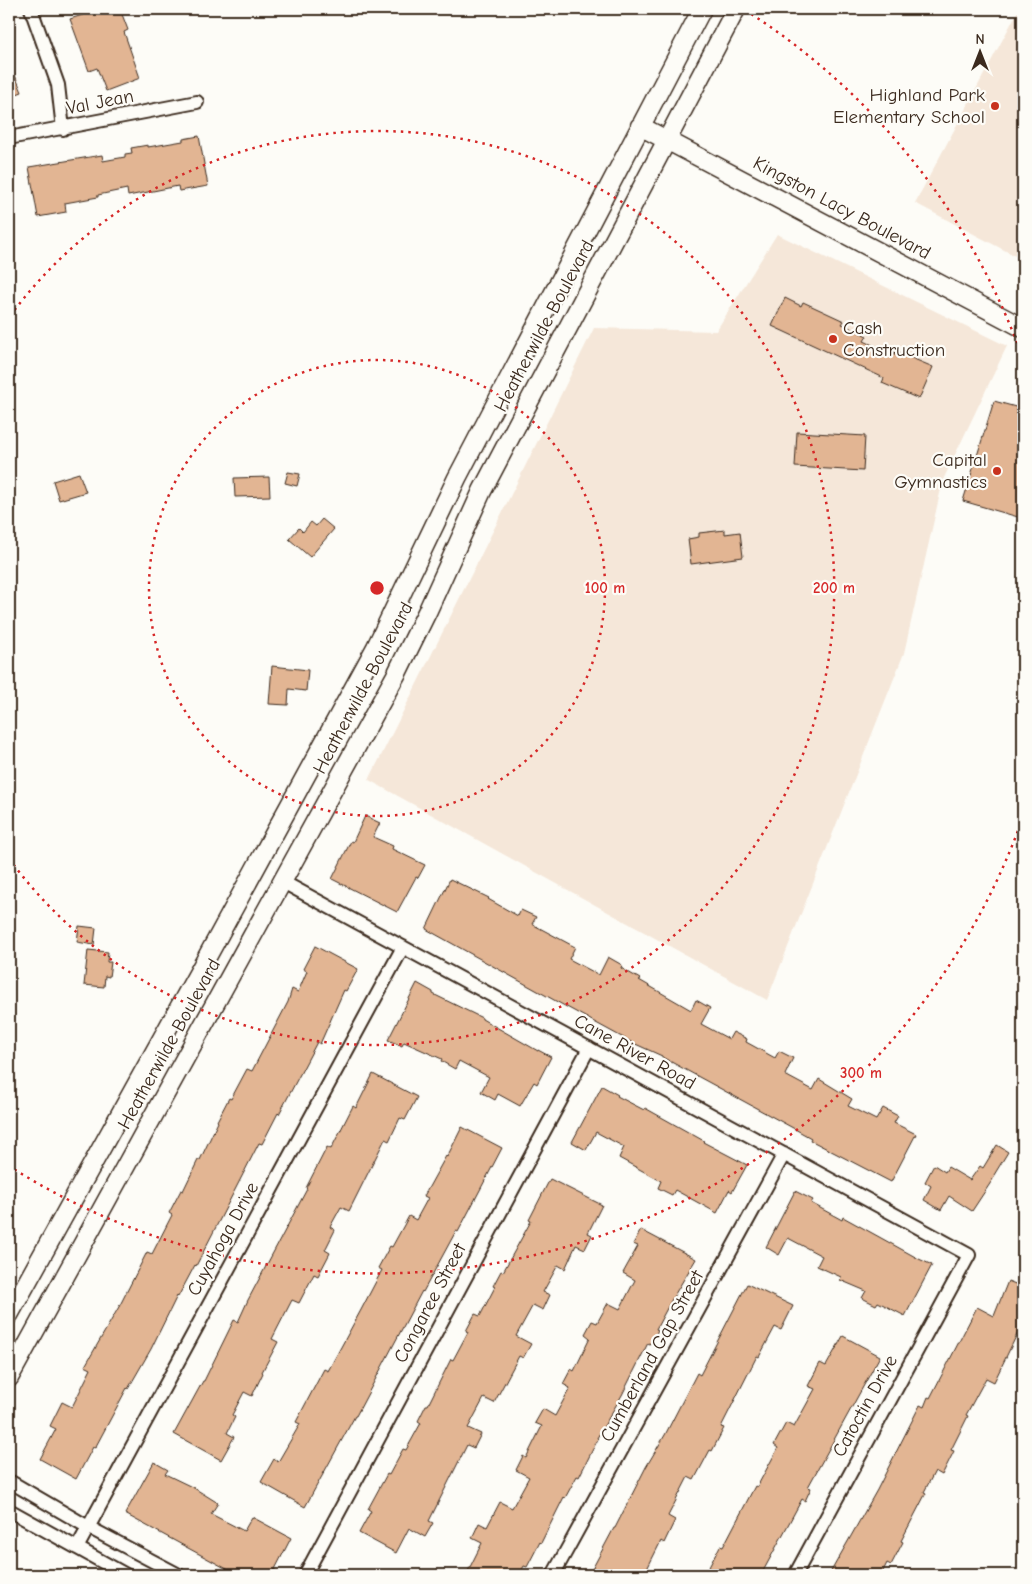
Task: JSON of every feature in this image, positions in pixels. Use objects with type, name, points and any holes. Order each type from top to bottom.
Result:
[{"type":"main road","name":"Heatherwilde Boulevard","points":[[9,1315],[376,647],[457,478],[702,9]]},
{"type":"main road","name":"Heatherwilde Boulevard","points":[[9,1378],[397,673],[482,491],[736,9]]},
{"type":"main road","name":"Kingston Lacy Boulevard","points":[[640,126],[1023,328]]},
{"type":"main road","points":[[457,478],[482,491]]},
{"type":"street","points":[[31,9],[58,85],[63,129]]},
{"type":"street","name":"Val Jean","points":[[9,138],[197,102]]},
{"type":"street","name":"Cane River Road","points":[[283,882],[969,1255]]},
{"type":"street","name":"Cuyahoga Drive","points":[[76,1548],[403,947]]},
{"type":"street","name":"Congaree Street","points":[[305,1575],[589,1048]]},
{"type":"street","name":"Cumberland Gap Street","points":[[553,1575],[784,1154]]},
{"type":"street","name":"Catoctin Drive","points":[[795,1575],[969,1255]]},
{"type":"street","points":[[9,1482],[88,1527],[179,1575]]},
{"type":"street","points":[[9,1510],[126,1575]]},
{"type":"shaded area","name":"Highland Park Elementary School","points":[[1019,9],[1023,9],[1023,260],[915,203]]},
{"type":"shaded area","points":[[777,234],[1007,346],[943,480],[904,653],[767,1000],[369,780],[594,328],[716,331]]},
{"type":"building","points":[[101,9],[120,9],[128,30],[124,32],[140,78],[106,91],[97,68],[89,71],[70,19]]},
{"type":"building","points":[[9,61],[22,92],[9,97]]},
{"type":"building","points":[[199,136],[208,186],[179,191],[178,186],[128,196],[127,189],[65,203],[66,212],[38,217],[29,167],[102,155],[103,161],[125,157],[125,154],[132,153],[131,148],[183,141],[183,139]]},
{"type":"building","name":"Cash Construction","points":[[785,298],[801,306],[803,302],[844,321],[842,324],[867,336],[864,341],[894,355],[895,351],[933,367],[919,399],[882,383],[884,378],[772,326]]},
{"type":"building","name":"Capital Gymnastics","points":[[994,401],[1023,409],[1023,501],[1018,517],[963,501]]},
{"type":"building","points":[[797,432],[865,436],[863,471],[795,467]]},
{"type":"building","points":[[288,472],[300,474],[297,486],[285,483]]},
{"type":"building","points":[[79,473],[86,492],[59,500],[53,481]]},
{"type":"building","points":[[269,477],[270,496],[235,497],[234,478]]},
{"type":"building","points":[[322,519],[334,529],[310,557],[289,539],[299,528],[303,532],[311,522],[316,526]]},
{"type":"building","points":[[725,530],[725,534],[740,532],[743,557],[691,564],[688,539],[699,537],[699,533]]},
{"type":"building","points":[[272,666],[308,670],[306,691],[289,689],[288,705],[269,704]]},
{"type":"building","points":[[365,816],[380,823],[373,837],[393,846],[392,849],[425,865],[418,878],[416,877],[397,912],[332,879]]},
{"type":"building","points":[[450,879],[489,898],[518,916],[521,910],[536,917],[532,924],[575,947],[569,959],[599,975],[608,957],[622,965],[621,968],[639,980],[691,1010],[696,1000],[710,1008],[701,1024],[729,1039],[733,1032],[747,1039],[746,1042],[775,1058],[779,1051],[793,1058],[785,1075],[813,1090],[819,1079],[852,1099],[848,1106],[876,1120],[883,1108],[898,1116],[894,1123],[916,1134],[891,1182],[810,1140],[811,1138],[662,1056],[631,1042],[426,929]]},
{"type":"building","points":[[79,926],[96,928],[94,945],[77,942]]},
{"type":"building","points":[[315,946],[358,969],[346,991],[344,990],[320,1044],[317,1042],[262,1144],[259,1143],[196,1266],[177,1296],[151,1349],[76,1479],[40,1459],[56,1429],[50,1426],[62,1402],[72,1407],[91,1369],[85,1366],[120,1305],[147,1252],[152,1254],[172,1215],[169,1213],[181,1190],[183,1191],[198,1160],[200,1160],[229,1098],[231,1099],[247,1069],[252,1071],[288,1002],[292,989],[298,992],[307,971],[303,969]]},
{"type":"building","points":[[88,950],[108,952],[107,962],[111,962],[109,977],[105,976],[104,987],[84,985]]},
{"type":"building","points":[[417,983],[433,992],[433,994],[482,1018],[551,1057],[537,1084],[534,1082],[520,1106],[498,1094],[495,1100],[481,1092],[489,1077],[459,1061],[455,1069],[441,1061],[442,1059],[404,1042],[402,1046],[388,1040]]},
{"type":"building","points":[[373,1074],[417,1097],[405,1120],[400,1118],[389,1141],[385,1139],[349,1211],[341,1207],[330,1227],[335,1230],[325,1250],[330,1253],[318,1276],[314,1274],[299,1303],[292,1300],[272,1339],[278,1342],[252,1396],[244,1392],[232,1415],[235,1417],[227,1433],[234,1437],[221,1460],[174,1434],[204,1381],[234,1320],[238,1322],[327,1147],[331,1149],[353,1106],[356,1108]]},
{"type":"building","points":[[602,1086],[617,1096],[644,1110],[645,1108],[747,1165],[732,1192],[729,1190],[717,1213],[675,1190],[672,1195],[658,1188],[661,1181],[619,1158],[624,1147],[596,1132],[586,1150],[572,1142]]},
{"type":"building","points":[[462,1127],[502,1148],[458,1232],[456,1231],[422,1291],[356,1416],[305,1507],[261,1482],[274,1459],[278,1462],[300,1424],[296,1422],[324,1369],[328,1371],[361,1310],[382,1270],[378,1268],[390,1246],[392,1247],[409,1216],[416,1220],[428,1198],[424,1196]]},
{"type":"building","points":[[997,1145],[1008,1152],[972,1211],[949,1196],[941,1210],[924,1200],[931,1186],[925,1182],[934,1165],[945,1172],[948,1167],[970,1180],[980,1166],[983,1168]]},
{"type":"building","points":[[550,1179],[602,1205],[588,1233],[592,1235],[585,1249],[576,1245],[565,1269],[558,1265],[543,1292],[550,1295],[543,1310],[533,1305],[516,1336],[531,1344],[523,1358],[519,1356],[494,1403],[484,1398],[468,1428],[481,1434],[474,1448],[467,1445],[429,1521],[433,1523],[425,1537],[409,1528],[396,1553],[359,1533],[371,1511],[368,1509],[387,1474],[389,1475],[403,1449],[406,1450],[421,1423],[418,1421],[426,1405],[428,1405],[451,1359],[453,1360],[475,1314],[480,1316],[501,1271],[503,1272],[531,1221],[529,1220]]},
{"type":"building","points":[[795,1191],[813,1200],[811,1203],[842,1220],[843,1217],[932,1265],[905,1316],[878,1302],[876,1305],[862,1298],[866,1291],[840,1280],[841,1277],[817,1266],[822,1256],[788,1238],[779,1255],[766,1247]]},
{"type":"building","points":[[641,1230],[696,1259],[672,1299],[656,1329],[658,1330],[650,1344],[648,1343],[622,1395],[597,1438],[579,1477],[577,1476],[564,1497],[527,1567],[524,1566],[519,1575],[466,1575],[482,1543],[472,1538],[479,1523],[487,1527],[500,1502],[512,1508],[529,1477],[516,1470],[523,1456],[526,1458],[542,1426],[535,1423],[543,1409],[555,1416],[570,1388],[563,1384],[571,1369],[574,1371],[590,1338],[585,1334],[592,1321],[597,1323],[608,1303],[620,1309],[635,1280],[623,1273],[638,1246],[633,1244]]},
{"type":"building","points":[[1008,1281],[1023,1287],[1023,1322],[994,1382],[986,1378],[966,1415],[968,1416],[951,1450],[954,1451],[942,1475],[935,1471],[891,1565],[887,1563],[881,1575],[829,1575],[877,1490],[920,1405],[924,1407],[928,1397],[930,1398],[977,1307],[994,1316]]},
{"type":"building","points":[[747,1284],[793,1306],[781,1330],[775,1327],[759,1357],[757,1356],[721,1427],[724,1428],[694,1480],[688,1477],[668,1516],[675,1520],[664,1543],[661,1541],[644,1575],[589,1575],[697,1373],[700,1375]]},
{"type":"building","points":[[843,1336],[880,1356],[808,1487],[811,1488],[805,1501],[802,1499],[761,1575],[719,1575],[708,1569],[720,1546],[723,1547],[755,1486],[757,1487],[778,1448],[774,1445],[786,1423],[794,1427],[815,1389],[808,1386],[820,1363],[826,1366]]},
{"type":"building","points":[[154,1462],[168,1470],[165,1474],[194,1488],[218,1503],[211,1514],[244,1531],[252,1517],[291,1538],[272,1575],[238,1575],[125,1514]]},
{"type":"place","name":"Highland Park Elementary School","points":[[995,106]]},
{"type":"place","name":"Cash Construction","points":[[833,339]]},
{"type":"place","name":"Capital Gymnastics","points":[[997,471]]}]
